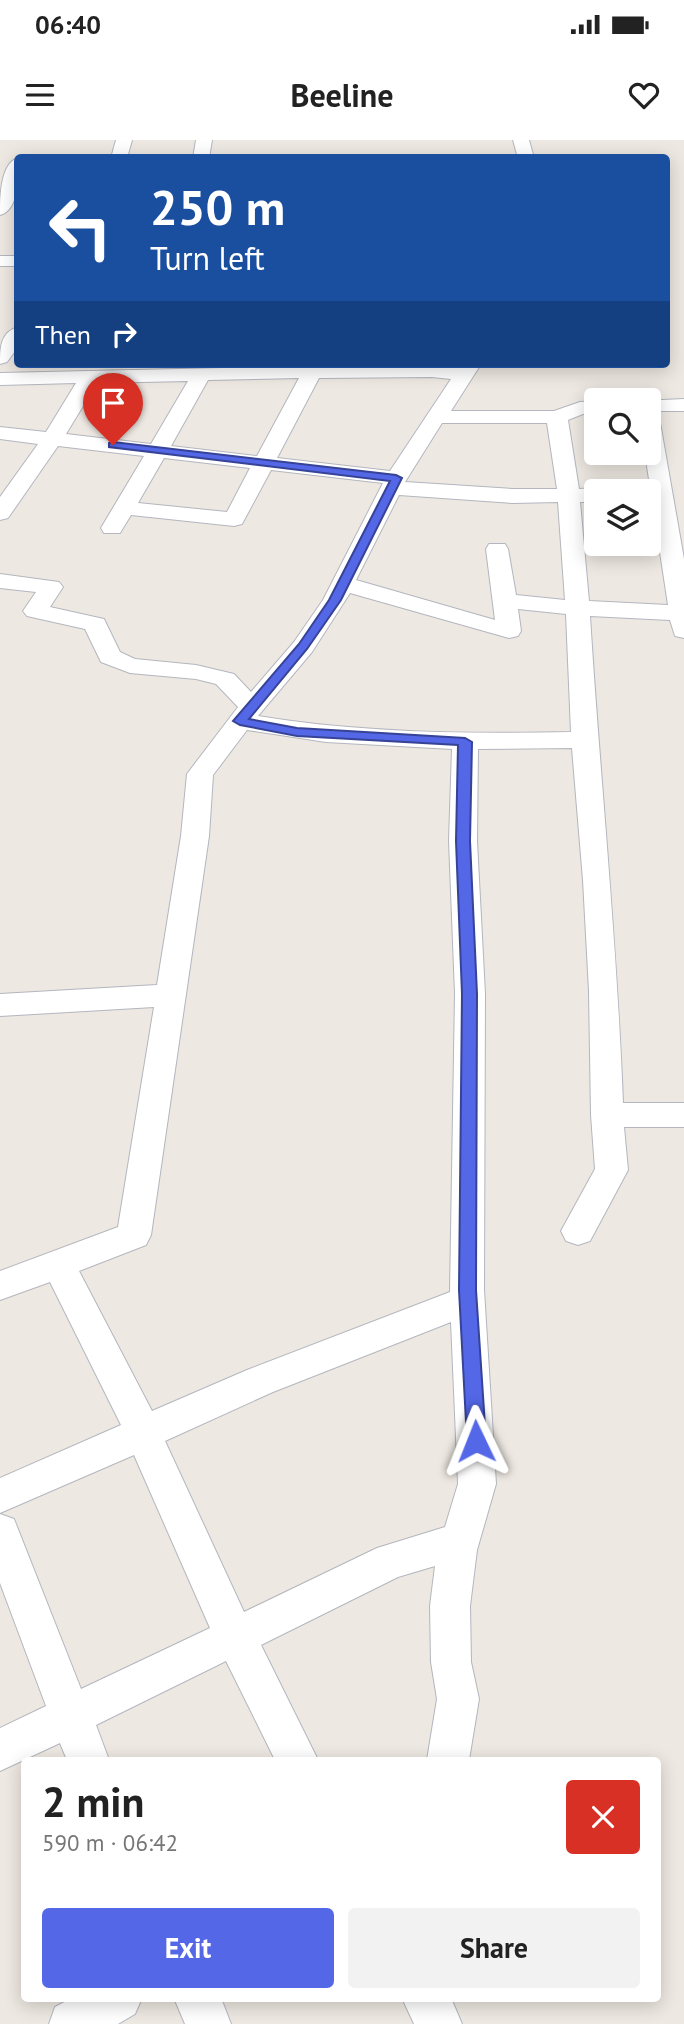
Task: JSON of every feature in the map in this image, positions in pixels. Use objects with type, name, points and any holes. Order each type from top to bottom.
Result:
[{"type":"street","points":[[0,151],[23,151],[22,154]]},
{"type":"street","points":[[0,210],[3,189],[14,170]]},
{"type":"street","points":[[0,358],[14,337]]},
{"type":"street","points":[[0,379],[202,374],[251,369],[312,372],[467,369]]},
{"type":"street","points":[[0,1286],[134,1235],[195,836],[200,774],[303,647],[343,584],[394,483],[467,369]]},
{"type":"street","points":[[124,508],[234,519],[312,372]]},
{"type":"street","points":[[112,528],[202,374]]},
{"type":"street","points":[[0,513],[52,439],[90,377]]},
{"type":"street","points":[[661,405],[684,405]]},
{"type":"street","points":[[436,417],[556,417],[584,408]]},
{"type":"street","points":[[556,417],[568,495],[578,608],[584,740],[604,991],[607,1115],[612,1170],[578,1231]]},
{"type":"street","points":[[0,433],[265,463],[464,494],[584,495]]},
{"type":"street","points":[[506,601],[683,619],[678,555],[659,465]]},
{"type":"street","points":[[343,584],[509,631],[498,549]]},
{"type":"street","points":[[0,581],[51,587],[35,611],[95,624],[110,657],[130,666],[196,672],[225,678],[246,714],[297,732],[465,742],[584,740]]},
{"type":"street","points":[[448,1757],[458,1699],[451,1662],[450,1606],[460,1541],[477,1484],[468,1300],[470,994],[463,841],[465,742]]},
{"type":"street","points":[[0,1004],[171,995]]},
{"type":"street","points":[[607,1115],[684,1115]]},
{"type":"street","points":[[58,1264],[144,1433],[235,1638],[295,1757]]},
{"type":"street","points":[[0,1496],[260,1381],[468,1300]]},
{"type":"street","points":[[0,1532],[87,1757]]},
{"type":"street","points":[[0,1750],[391,1561],[460,1541]]},
{"type":"street","points":[[72,2024],[112,2002]]},
{"type":"street","points":[[199,2002],[208,2024]]},
{"type":"street","points":[[427,2002],[439,2024]]},
{"type":"route","points":[[113,445],[396,478],[335,600],[303,647],[240,721],[297,732],[465,742],[463,841],[470,994],[467,1290],[476,1441]]}]
